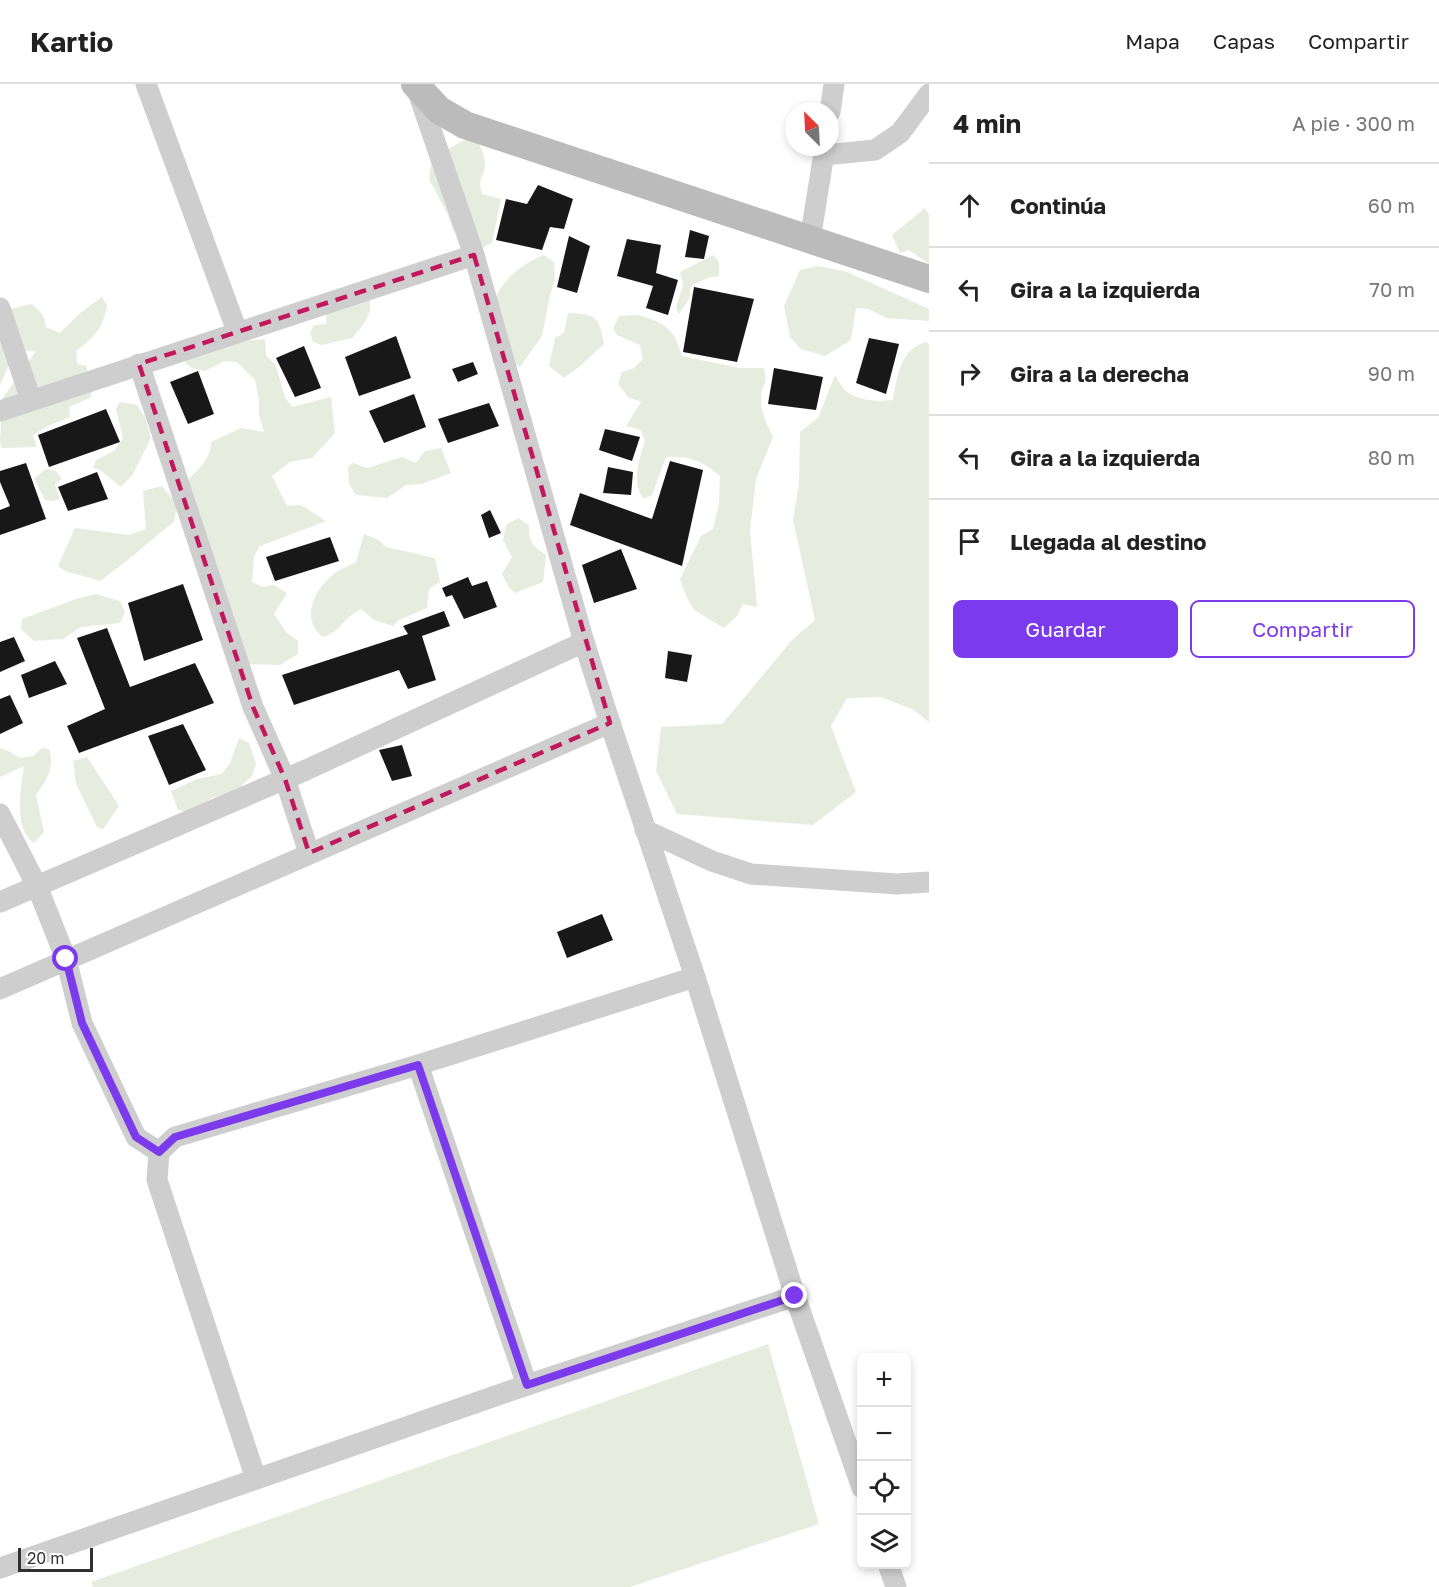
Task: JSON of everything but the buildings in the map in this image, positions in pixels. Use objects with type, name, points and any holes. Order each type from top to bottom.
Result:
[{"type":"street","points":[[146,84],[237,331]]},
{"type":"street","points":[[831,102],[834,84]]},
{"type":"street","points":[[416,85],[439,110],[465,125],[929,279]]},
{"type":"street","points":[[416,85],[474,255],[610,723],[695,977],[795,1296],[857,1476]]},
{"type":"street","points":[[839,151],[875,150],[900,134],[929,94]]},
{"type":"street","points":[[810,240],[824,156]]},
{"type":"street","points":[[0,411],[237,331],[474,255]]},
{"type":"street","points":[[0,308],[31,400]]},
{"type":"street","points":[[139,364],[253,708],[285,779],[309,853]]},
{"type":"street","points":[[0,902],[285,779],[585,642]]},
{"type":"street","points":[[0,989],[610,723]]},
{"type":"street","points":[[0,814],[37,886],[66,959],[82,1023],[136,1137],[159,1152]]},
{"type":"street","points":[[645,830],[712,861],[751,874],[897,884],[929,882]]},
{"type":"street","points":[[256,1479],[157,1180],[159,1152],[175,1137],[418,1065],[695,977]]},
{"type":"street","points":[[418,1065],[527,1385]]},
{"type":"street","points":[[0,1568],[527,1385],[795,1296]]},
{"type":"street","points":[[890,1569],[896,1587]]},
{"type":"highlighted area","points":[[474,255],[610,723],[309,853],[285,779],[253,707],[139,364]]},
{"type":"shaded area","points":[[467,139],[479,144],[484,156],[485,168],[480,183],[482,194],[501,199],[492,243],[482,248],[453,230],[448,215],[429,179],[432,157]]},
{"type":"shaded area","points":[[925,208],[929,215],[929,264],[909,250],[900,253],[892,235]]},
{"type":"shaded area","points":[[544,255],[554,262],[555,280],[542,336],[520,367],[492,347],[493,304],[509,278],[529,262]]},
{"type":"shaded area","points":[[713,255],[719,262],[719,276],[691,285],[689,299],[679,314],[676,307],[683,285],[680,272]]},
{"type":"shaded area","points":[[818,266],[847,272],[929,309],[929,321],[887,318],[868,309],[856,308],[851,340],[825,356],[801,349],[790,337],[784,306],[800,270]]},
{"type":"shaded area","points":[[368,294],[369,313],[352,338],[322,345],[313,342],[310,333],[314,325],[326,324],[326,308]]},
{"type":"shaded area","points":[[102,297],[107,305],[101,326],[93,337],[76,351],[77,364],[86,366],[93,388],[90,398],[69,407],[70,417],[33,435],[37,447],[2,448],[0,443],[2,399],[36,351],[20,351],[9,365],[0,385],[0,343],[9,309],[32,304],[43,315],[46,327],[60,333],[80,313]]},
{"type":"shaded area","points":[[568,313],[585,314],[595,319],[604,344],[564,378],[549,366],[555,338],[564,333]]},
{"type":"shaded area","points":[[638,315],[667,328],[676,339],[682,356],[739,368],[764,368],[762,407],[773,437],[756,479],[750,530],[757,607],[743,604],[737,616],[724,628],[694,610],[680,579],[701,536],[713,529],[719,504],[720,476],[695,460],[666,457],[652,495],[644,499],[638,486],[637,471],[645,441],[641,430],[626,426],[641,402],[628,397],[618,384],[622,372],[634,368],[643,359],[640,345],[617,335],[613,329],[619,316]]},
{"type":"shaded area","points":[[265,339],[266,355],[276,366],[285,397],[292,407],[331,397],[335,433],[312,458],[290,462],[272,476],[287,506],[301,505],[326,521],[260,546],[254,556],[252,582],[263,587],[274,585],[287,593],[274,614],[286,632],[298,641],[298,654],[280,665],[241,664],[234,614],[222,607],[189,498],[189,479],[207,458],[211,442],[241,428],[264,432],[259,415],[259,399],[255,380],[237,362],[224,361],[205,371],[192,368],[185,363],[187,355],[233,342]]},
{"type":"shaded area","points":[[927,342],[929,344],[929,722],[914,710],[881,697],[847,698],[831,726],[856,792],[813,825],[677,814],[656,771],[661,727],[722,724],[793,639],[815,620],[793,520],[799,484],[800,432],[818,418],[835,375],[845,390],[856,397],[875,401],[893,400],[899,373],[906,356],[918,345]]},
{"type":"shaded area","points":[[120,402],[137,405],[145,417],[151,438],[133,474],[121,487],[100,470],[93,468],[96,460],[114,451],[123,438],[116,409]]},
{"type":"shaded area","points":[[441,448],[451,473],[422,484],[406,485],[387,498],[356,495],[349,484],[348,467],[353,463],[367,468],[402,457],[416,463],[425,451]]},
{"type":"shaded area","points":[[46,469],[56,471],[62,479],[55,484],[60,499],[45,500],[34,478]]},
{"type":"shaded area","points":[[162,486],[177,504],[174,522],[119,567],[100,581],[65,571],[58,566],[75,528],[129,535],[146,529],[143,491]]},
{"type":"shaded area","points":[[518,518],[529,525],[532,543],[546,555],[543,582],[515,593],[508,586],[502,574],[512,557],[503,540],[506,525]]},
{"type":"shaded area","points":[[364,534],[377,539],[386,547],[435,558],[440,582],[429,589],[427,608],[399,620],[393,626],[374,620],[361,609],[323,637],[312,622],[312,604],[328,579],[337,571],[356,562]]},
{"type":"shaded area","points":[[96,594],[120,601],[125,613],[120,623],[81,627],[63,639],[34,641],[21,629],[22,619]]},
{"type":"shaded area","points":[[239,738],[249,743],[256,763],[252,776],[236,791],[212,798],[191,812],[178,810],[171,791],[197,779],[222,774],[230,763]]},
{"type":"shaded area","points":[[0,748],[20,758],[33,756],[42,748],[49,749],[51,762],[47,779],[36,795],[44,832],[34,843],[27,837],[21,818],[20,796],[24,766],[0,777]]},
{"type":"shaded area","points":[[87,757],[119,806],[103,829],[97,827],[76,784],[73,761]]},
{"type":"shaded area","points":[[768,1344],[819,1524],[630,1587],[93,1587],[91,1582]]},
{"type":"route","points":[[66,959],[82,1023],[136,1137],[159,1152],[175,1137],[418,1065],[527,1385],[795,1296]]}]
